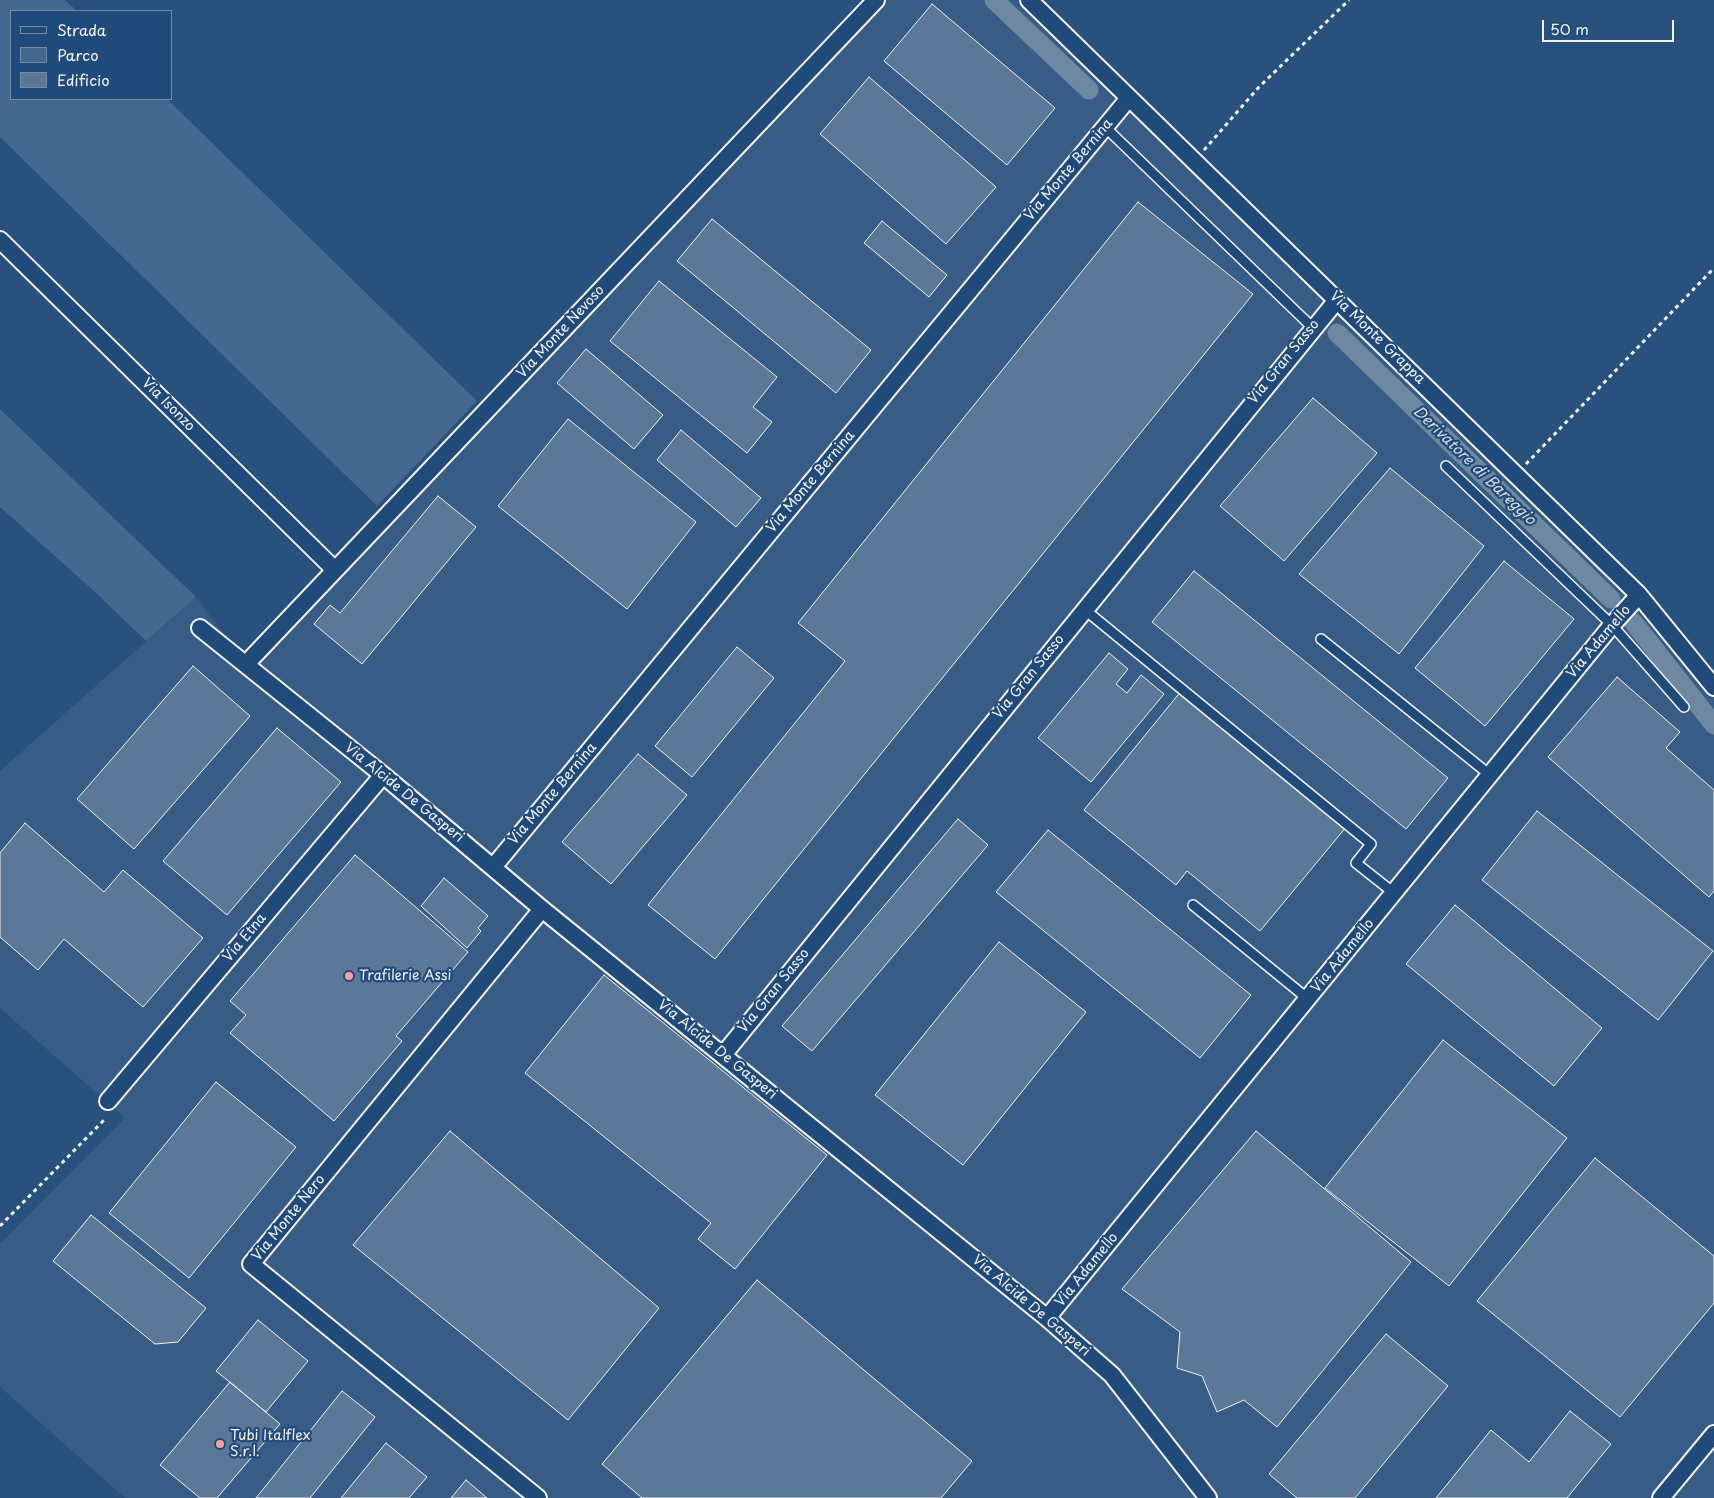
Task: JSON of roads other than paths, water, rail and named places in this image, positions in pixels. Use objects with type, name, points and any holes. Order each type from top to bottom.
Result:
[{"type":"street","name":"Via Monte Nevoso","points":[[246,664],[876,0]]},
{"type":"street","name":"Via Monte Grappa","points":[[1029,0],[1640,595],[1714,687]]},
{"type":"street","name":"Via Monte Bernina","points":[[494,866],[1128,98]]},
{"type":"street","name":"Via Isonzo","points":[[0,240],[336,570]]},
{"type":"street","name":"Via Gran Sasso","points":[[723,1055],[1312,327],[1337,300]]},
{"type":"street","name":"Via Adamello","points":[[1048,1318],[1619,617],[1640,595]]},
{"type":"street","name":"Via Alcide De Gasperi","points":[[200,628],[494,866],[542,909],[1048,1318],[1112,1375],[1208,1498]]},
{"type":"street","name":"Via Etna","points":[[108,1101],[383,775]]},
{"type":"street","name":"Via Monte Nero","points":[[538,1498],[251,1264],[542,909]]},
{"type":"street","points":[[1662,1498],[1714,1434]]},
{"type":"lane","points":[[1105,127],[1312,327]]},
{"type":"lane","points":[[1446,466],[1619,617],[1684,707]]},
{"type":"lane","points":[[1084,609],[1371,844],[1356,863],[1394,893]]},
{"type":"lane","points":[[1321,639],[1490,775]]},
{"type":"lane","points":[[1193,905],[1308,999]]},
{"type":"waterway","name":"Derivatore di Bareggio","points":[[994,0],[1089,90]]},
{"type":"waterway","name":"Derivatore di Bareggio","points":[[1337,333],[1611,599]]},
{"type":"waterway","name":"Derivatore di Bareggio","points":[[1634,623],[1714,725]]},
{"type":"place","name":"Trafilerie Assi","points":[[349,976]]},
{"type":"place","name":"Tubi Italflex S.r.l.","points":[[220,1444]]}]
